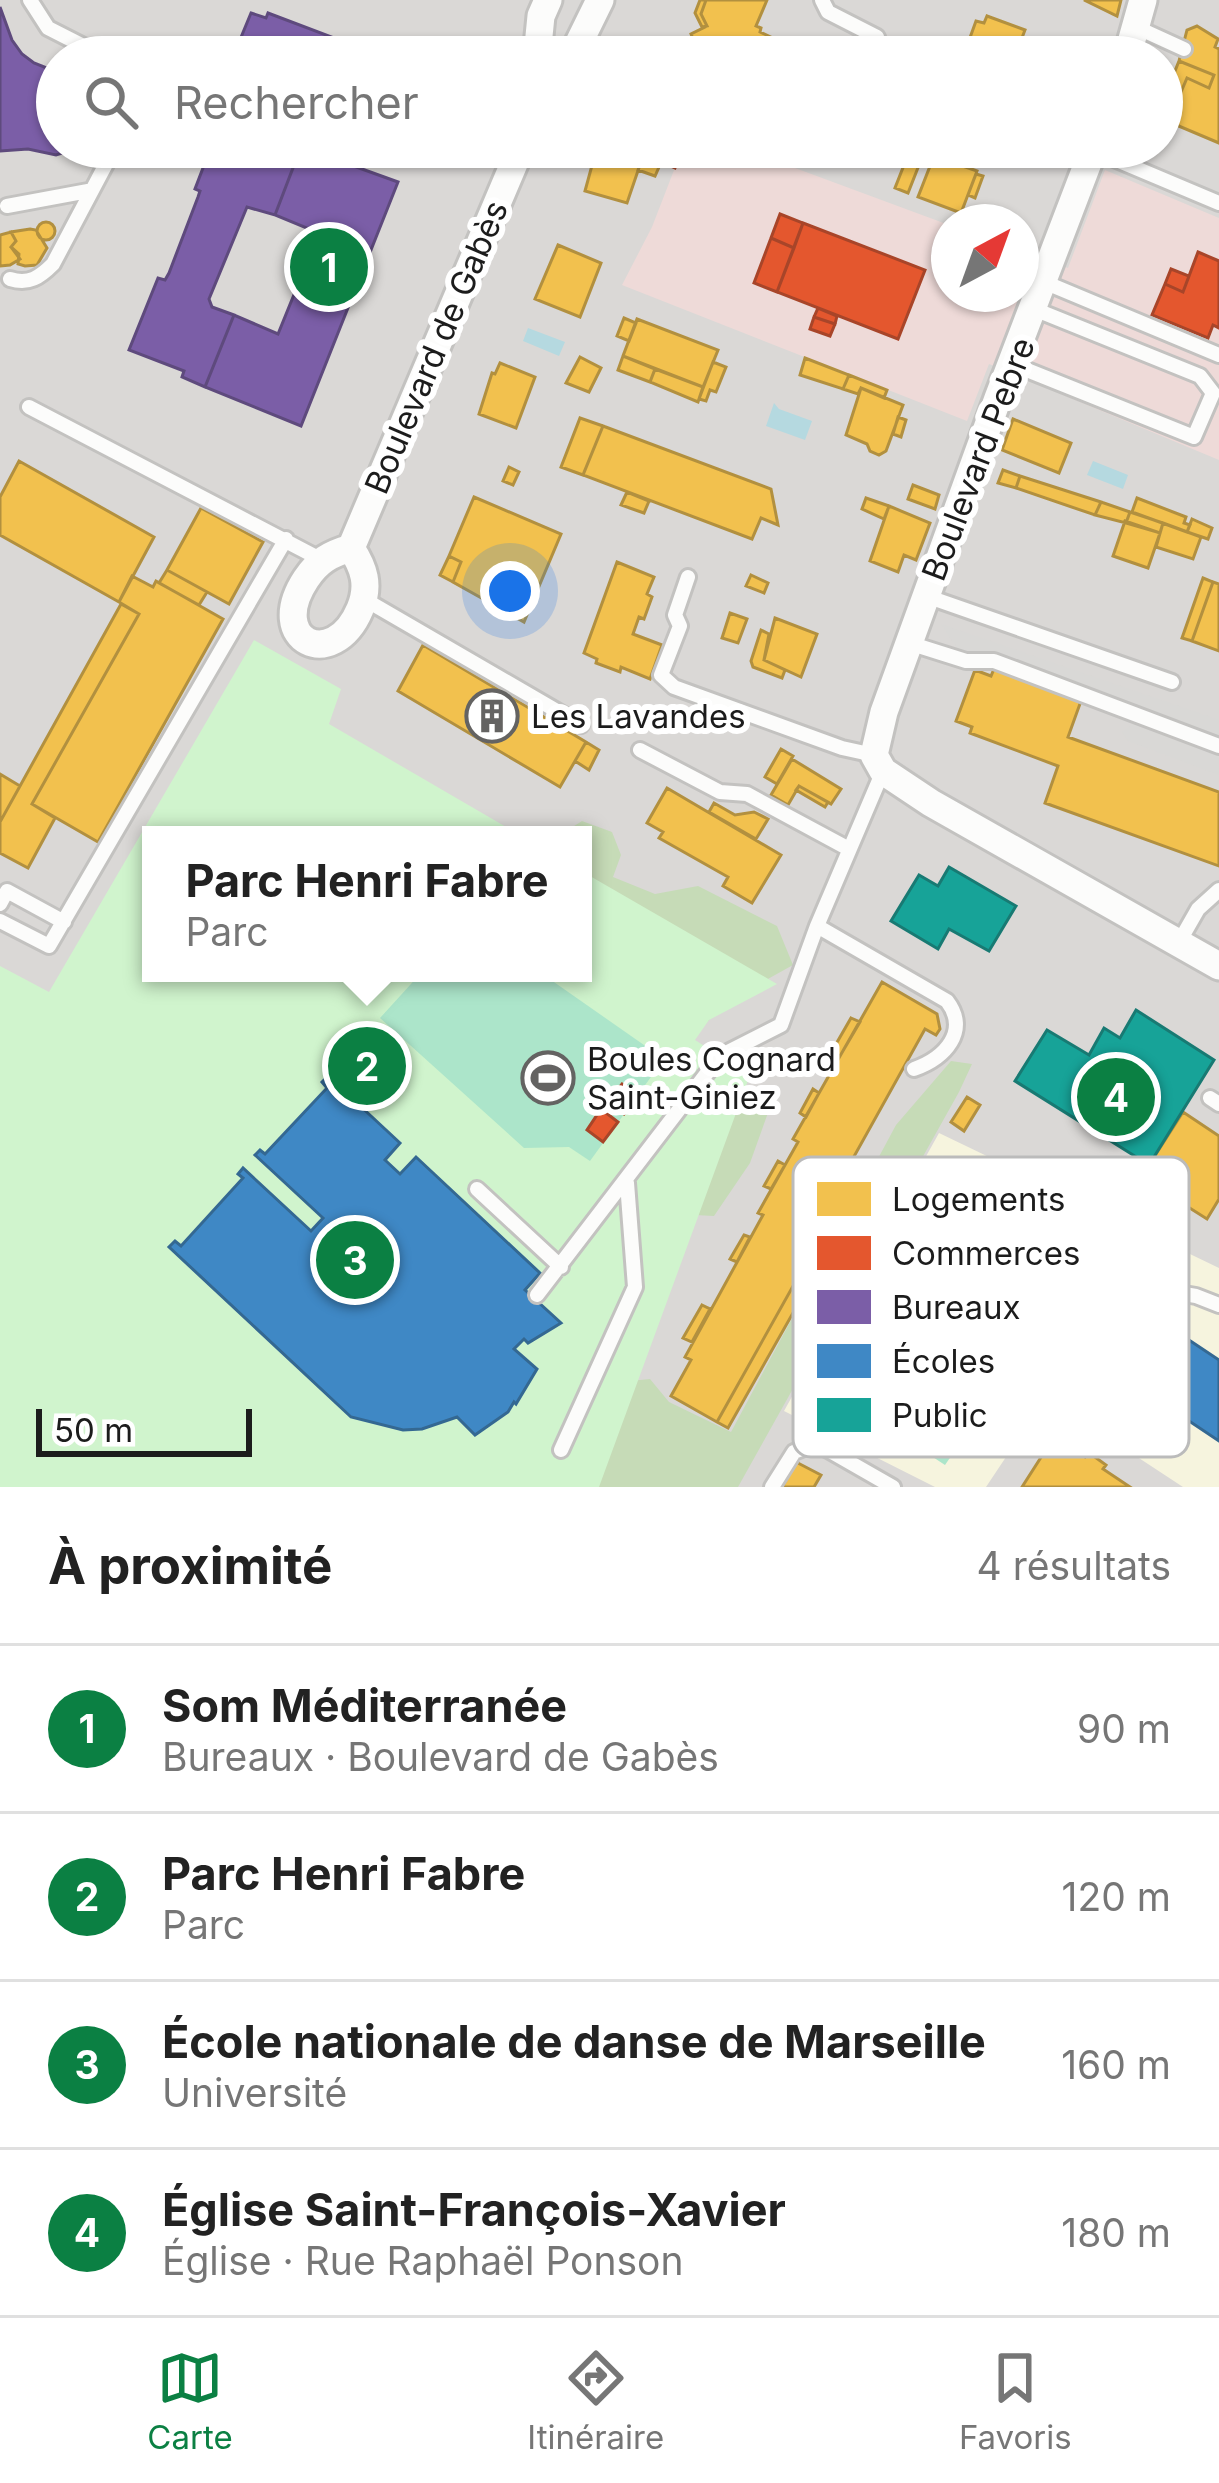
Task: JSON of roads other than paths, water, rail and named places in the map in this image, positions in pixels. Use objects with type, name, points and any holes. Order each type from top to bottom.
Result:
[{"type":"street","points":[[540,36],[548,0]]},
{"type":"street","points":[[582,36],[600,0]]},
{"type":"street","name":"Boulevard de Gabès","points":[[351,548],[512,168]]},
{"type":"street","name":"Boulevard Pebre","points":[[1039,295],[1086,168]]},
{"type":"street","name":"Boulevard Pebre","points":[[878,763],[877,734],[1032,312]]},
{"type":"street","points":[[351,548],[366,580],[364,599],[353,625],[333,643],[313,643],[296,631],[291,605],[322,560],[351,548]]},
{"type":"street","points":[[878,763],[1052,874],[1219,966]]},
{"type":"lane","points":[[29,0],[48,28],[64,36]]},
{"type":"lane","points":[[822,0],[828,12],[875,36]]},
{"type":"lane","points":[[1141,14],[1168,36]]},
{"type":"lane","points":[[10,279],[21,283],[40,277],[53,264],[102,168]]},
{"type":"lane","points":[[1139,168],[1219,203]]},
{"type":"lane","points":[[7,206],[88,191]]},
{"type":"lane","points":[[1039,295],[1219,355]]},
{"type":"lane","points":[[1012,364],[1194,437],[1213,393],[1200,376],[1039,295]]},
{"type":"lane","points":[[29,406],[322,560]]},
{"type":"lane","points":[[0,921],[49,946],[286,539]]},
{"type":"lane","points":[[537,1295],[720,1056],[781,1024],[878,763],[674,687],[661,675],[680,626],[675,615],[688,577]]},
{"type":"lane","points":[[926,596],[1172,682]]},
{"type":"lane","points":[[364,599],[581,725]]},
{"type":"lane","points":[[909,643],[966,661],[994,661],[1219,746]]},
{"type":"lane","points":[[640,750],[720,792],[747,794],[849,849]]},
{"type":"lane","points":[[1178,944],[1198,910],[1219,890]]},
{"type":"lane","points":[[0,904],[7,891],[64,922]]},
{"type":"lane","points":[[817,926],[947,1000],[958,1015],[957,1028],[944,1050],[914,1069]]},
{"type":"lane","points":[[561,1450],[635,1287],[626,1183]]},
{"type":"lane","points":[[476,1189],[561,1267]]},
{"type":"lane","points":[[1189,1294],[1219,1305]]},
{"type":"lane","points":[[772,1487],[793,1454]]},
{"type":"lane","points":[[840,1457],[893,1487]]},
{"type":"water","points":[[528,328],[565,342],[559,356],[523,341]]},
{"type":"water","points":[[774,403],[812,421],[805,440],[766,426]]},
{"type":"water","points":[[1093,461],[1128,475],[1123,489],[1087,475]]},
{"type":"place","name":"Som Méditerranée","points":[[329,267]]},
{"type":"place","name":"Les Lavandes","points":[[492,716]]},
{"type":"place","name":"Parc Henri Fabre","points":[[367,1066]]},
{"type":"place","name":"Boules Cognard Saint-Giniez","points":[[548,1078]]},
{"type":"place","name":"Église Saint-François-Xavier","points":[[1116,1097]]},
{"type":"place","name":"École nationale de danse de Marseille","points":[[355,1260]]}]
